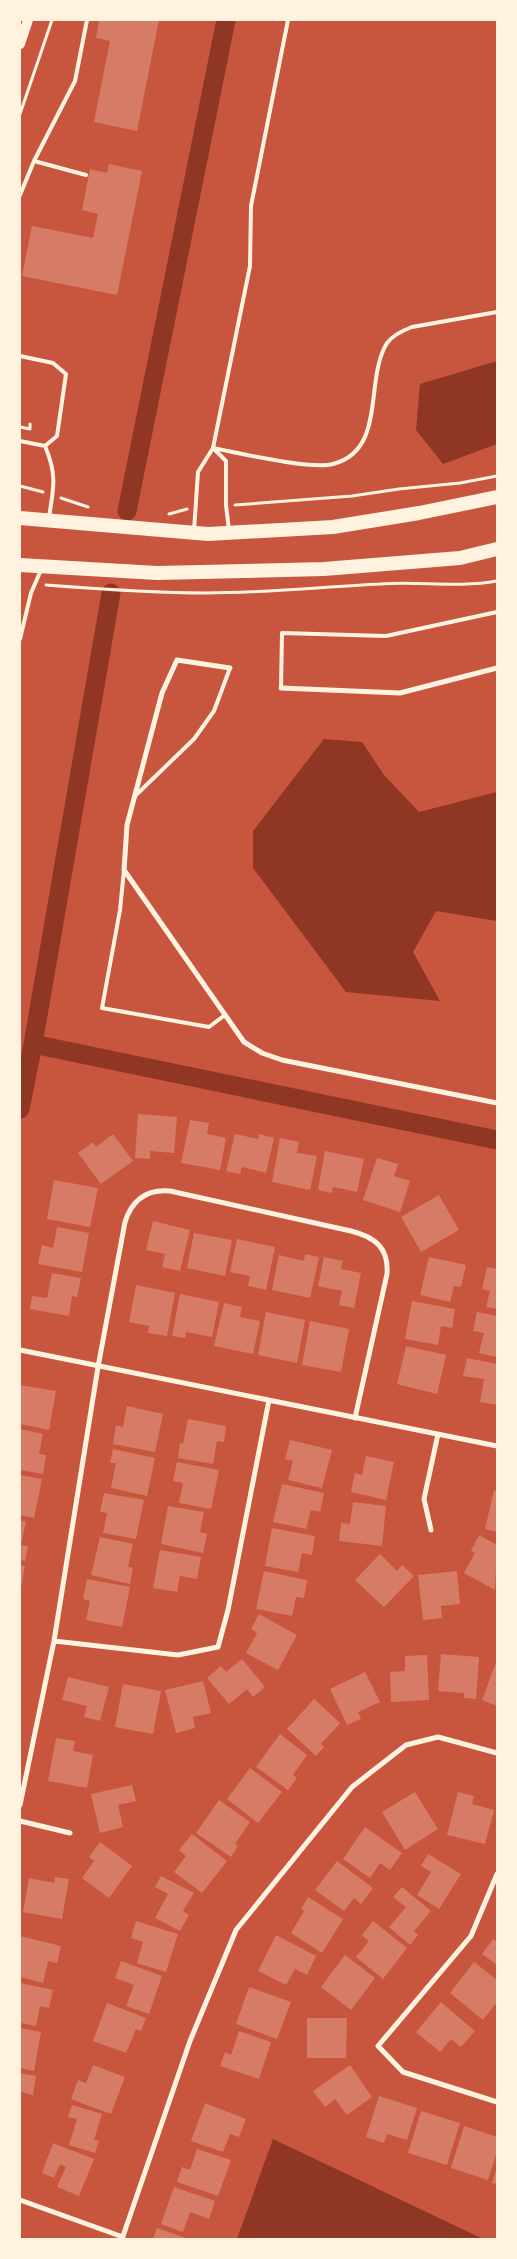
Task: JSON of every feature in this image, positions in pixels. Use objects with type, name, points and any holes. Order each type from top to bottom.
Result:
[{"type":"highway","points":[[20,518],[187,533],[230,533],[333,527],[419,513],[497,497]]},
{"type":"highway","points":[[20,565],[157,574],[324,569],[460,558],[497,549]]},
{"type":"main road","points":[[20,44],[28,20]]},
{"type":"street","points":[[230,668],[177,660],[162,693],[127,825],[124,870],[244,1042],[282,1060],[497,1103]]},
{"type":"street","points":[[281,688],[400,693],[497,668]]},
{"type":"street","points":[[20,1805],[54,1641],[98,1367],[126,1222],[132,1206],[144,1195],[160,1190],[170,1191],[361,1233],[379,1244],[386,1255],[388,1268],[355,1418]]},
{"type":"street","points":[[20,1350],[497,1446]]},
{"type":"street","points":[[54,1641],[178,1655],[218,1647],[228,1610],[269,1400]]},
{"type":"street","points":[[431,1530],[424,1499],[438,1434]]},
{"type":"street","points":[[20,2200],[122,2238],[190,2041],[236,1930],[352,1787],[406,1745],[438,1737],[497,1753]]},
{"type":"street","points":[[20,1821],[70,1833]]},
{"type":"street","points":[[497,1874],[471,1936],[378,2046],[403,2072],[497,2102]]},
{"type":"lane","points":[[20,195],[34,161],[75,81],[87,20]]},
{"type":"lane","points":[[187,533],[195,505],[198,472],[212,448],[250,266],[251,206],[288,20]]},
{"type":"lane","points":[[34,161],[86,175]]},
{"type":"lane","points":[[212,448],[312,465],[332,465],[350,458],[363,445],[382,357],[388,342],[400,332],[412,327],[497,312]]},
{"type":"lane","points":[[20,356],[53,363],[66,374],[56,436],[44,446]]},
{"type":"lane","points":[[20,441],[44,446]]},
{"type":"lane","points":[[44,446],[53,464],[54,486],[48,522]]},
{"type":"lane","points":[[212,448],[226,462],[226,505],[230,533]]},
{"type":"lane","points":[[20,639],[31,593],[43,567]]},
{"type":"lane","points":[[281,688],[282,633],[386,636],[497,612]]},
{"type":"lane","points":[[135,796],[194,740],[214,711],[230,668]]},
{"type":"lane","points":[[124,870],[120,910],[102,1008],[208,1027],[225,1015]]},
{"type":"path","points":[[20,114],[52,20]]},
{"type":"path","points":[[20,427],[30,429],[30,424]]},
{"type":"path","points":[[226,505],[352,496],[460,483],[497,476]]},
{"type":"path","points":[[181,512],[195,505]]},
{"type":"path","points":[[35,584],[157,592],[262,592],[381,584],[467,585],[497,581]]},
{"type":"shaded area","points":[[497,361],[497,444],[443,464],[416,430],[420,384]]},
{"type":"shaded area","points":[[324,739],[362,742],[384,775],[419,812],[497,792],[497,921],[436,911],[413,952],[440,1001],[346,992],[253,868],[253,831]]},
{"type":"shaded area","points":[[273,2139],[481,2238],[487,2239],[237,2239]]},
{"type":"building","points":[[99,20],[159,20],[137,131],[94,122],[110,41],[96,38]]},
{"type":"building","points":[[109,164],[142,171],[117,295],[22,276],[32,226],[93,238],[98,214],[82,210],[90,169],[107,173]]},
{"type":"building","points":[[138,1114],[177,1117],[174,1153],[150,1151],[150,1159],[135,1158]]},
{"type":"building","points":[[190,1120],[209,1123],[207,1134],[226,1138],[220,1170],[181,1163]]},
{"type":"building","points":[[113,1134],[133,1161],[101,1184],[78,1153],[93,1142],[96,1147]]},
{"type":"building","points":[[235,1134],[258,1139],[259,1134],[274,1138],[266,1173],[242,1167],[240,1174],[226,1171]]},
{"type":"building","points":[[280,1138],[299,1142],[297,1153],[317,1156],[310,1190],[272,1182]]},
{"type":"building","points":[[325,1151],[364,1159],[357,1192],[333,1187],[332,1193],[318,1190]]},
{"type":"building","points":[[377,1158],[398,1164],[394,1176],[410,1181],[400,1212],[363,1200]]},
{"type":"building","points":[[54,1180],[98,1188],[90,1227],[47,1219]]},
{"type":"building","points":[[439,1195],[459,1230],[421,1252],[401,1217]]},
{"type":"building","points":[[153,1221],[190,1230],[180,1271],[162,1267],[165,1254],[146,1250]]},
{"type":"building","points":[[57,1227],[89,1233],[82,1272],[38,1264],[42,1245],[53,1248]]},
{"type":"building","points":[[194,1233],[232,1240],[225,1276],[187,1268]]},
{"type":"building","points":[[237,1239],[275,1247],[266,1290],[248,1286],[250,1276],[230,1272]]},
{"type":"building","points":[[305,1254],[319,1257],[310,1298],[272,1290],[279,1255],[304,1261]]},
{"type":"building","points":[[324,1257],[343,1261],[341,1269],[361,1273],[354,1308],[339,1305],[342,1291],[318,1286]]},
{"type":"building","points":[[429,1257],[466,1265],[461,1287],[454,1286],[450,1302],[420,1295]]},
{"type":"building","points":[[487,1267],[497,1269],[497,1309],[486,1307],[490,1291],[482,1289]]},
{"type":"building","points":[[52,1273],[81,1278],[77,1297],[72,1296],[69,1316],[30,1309],[32,1296],[47,1298]]},
{"type":"building","points":[[136,1285],[175,1293],[167,1336],[148,1333],[149,1326],[129,1322]]},
{"type":"building","points":[[180,1294],[219,1302],[212,1337],[186,1332],[185,1338],[172,1336]]},
{"type":"building","points":[[412,1301],[455,1309],[452,1328],[441,1326],[438,1345],[405,1339]]},
{"type":"building","points":[[224,1303],[242,1307],[240,1317],[260,1321],[253,1354],[214,1346]]},
{"type":"building","points":[[266,1312],[305,1320],[297,1363],[258,1355]]},
{"type":"building","points":[[477,1312],[497,1316],[497,1357],[479,1353],[484,1333],[473,1331]]},
{"type":"building","points":[[310,1321],[349,1329],[341,1372],[302,1365]]},
{"type":"building","points":[[406,1346],[446,1355],[437,1394],[397,1384]]},
{"type":"building","points":[[467,1358],[497,1364],[497,1405],[480,1402],[484,1379],[463,1376]]},
{"type":"building","points":[[20,1385],[56,1391],[49,1430],[20,1424]]},
{"type":"building","points":[[127,1406],[163,1414],[155,1452],[113,1444],[116,1425],[123,1427]]},
{"type":"building","points":[[188,1419],[226,1426],[224,1442],[217,1441],[213,1464],[178,1458],[180,1443],[183,1444]]},
{"type":"building","points":[[20,1429],[43,1434],[39,1454],[46,1455],[43,1474],[20,1470]]},
{"type":"building","points":[[290,1440],[332,1450],[322,1488],[288,1480],[293,1461],[285,1459]]},
{"type":"building","points":[[113,1449],[155,1458],[147,1496],[111,1488],[116,1463],[110,1463]]},
{"type":"building","points":[[366,1456],[394,1462],[386,1500],[351,1492],[355,1473],[362,1475]]},
{"type":"building","points":[[177,1462],[219,1470],[211,1509],[179,1503],[183,1483],[173,1481]]},
{"type":"building","points":[[20,1475],[42,1479],[34,1518],[20,1515]]},
{"type":"building","points":[[282,1484],[324,1493],[320,1512],[311,1510],[306,1529],[273,1522]]},
{"type":"building","points":[[494,1490],[497,1491],[497,1532],[485,1529]]},
{"type":"building","points":[[104,1493],[144,1500],[136,1539],[103,1533],[107,1513],[100,1512]]},
{"type":"building","points":[[353,1502],[386,1506],[382,1546],[339,1541],[341,1523],[350,1524]]},
{"type":"building","points":[[168,1506],[204,1512],[200,1532],[207,1534],[203,1553],[161,1544]]},
{"type":"building","points":[[20,1520],[26,1522],[21,1545],[28,1546],[25,1561],[20,1560]]},
{"type":"building","points":[[272,1528],[315,1536],[312,1555],[302,1553],[298,1572],[265,1566]]},
{"type":"building","points":[[479,1535],[497,1545],[495,1590],[464,1573],[475,1553],[471,1551]]},
{"type":"building","points":[[100,1537],[133,1544],[128,1567],[133,1568],[130,1584],[91,1575]]},
{"type":"building","points":[[160,1550],[201,1557],[197,1579],[180,1576],[177,1592],[153,1588]]},
{"type":"building","points":[[380,1554],[397,1571],[402,1565],[414,1576],[384,1607],[355,1580]]},
{"type":"building","points":[[20,1565],[25,1566],[21,1587],[20,1587]]},
{"type":"building","points":[[264,1571],[307,1580],[304,1598],[296,1597],[292,1616],[256,1609]]},
{"type":"building","points":[[457,1571],[460,1604],[441,1606],[442,1618],[423,1620],[418,1575]]},
{"type":"building","points":[[87,1579],[130,1587],[122,1627],[86,1620],[90,1601],[83,1599]]},
{"type":"building","points":[[259,1614],[297,1635],[278,1670],[246,1653],[257,1633],[251,1629]]},
{"type":"building","points":[[441,1654],[479,1657],[476,1699],[464,1698],[464,1693],[438,1691]]},
{"type":"building","points":[[427,1655],[429,1700],[391,1702],[390,1672],[405,1671],[405,1656]]},
{"type":"building","points":[[242,1659],[265,1687],[253,1697],[247,1689],[229,1704],[207,1678],[221,1666],[226,1672]]},
{"type":"building","points":[[497,1660],[497,1706],[482,1700]]},
{"type":"building","points":[[365,1672],[380,1702],[358,1712],[361,1719],[347,1725],[330,1689]]},
{"type":"building","points":[[68,1677],[109,1687],[100,1721],[84,1717],[87,1706],[62,1700]]},
{"type":"building","points":[[203,1681],[211,1713],[193,1717],[195,1728],[176,1733],[165,1690]]},
{"type":"building","points":[[123,1684],[161,1691],[153,1734],[115,1727]]},
{"type":"building","points":[[314,1699],[340,1723],[321,1744],[324,1747],[316,1756],[287,1729]]},
{"type":"building","points":[[280,1734],[307,1755],[293,1775],[297,1778],[288,1790],[256,1767]]},
{"type":"building","points":[[56,1738],[75,1741],[73,1751],[93,1755],[87,1788],[48,1781]]},
{"type":"building","points":[[250,1768],[282,1792],[258,1823],[227,1799]]},
{"type":"building","points":[[132,1785],[136,1801],[118,1805],[123,1827],[100,1833],[91,1794]]},
{"type":"building","points":[[415,1792],[438,1829],[405,1850],[382,1812]]},
{"type":"building","points":[[458,1792],[474,1796],[472,1804],[494,1810],[485,1844],[447,1835]]},
{"type":"building","points":[[219,1800],[250,1822],[235,1844],[238,1846],[231,1857],[196,1833]]},
{"type":"building","points":[[365,1827],[402,1853],[390,1870],[380,1863],[370,1878],[343,1859]]},
{"type":"building","points":[[192,1834],[227,1861],[202,1893],[174,1872],[186,1856],[179,1850]]},
{"type":"building","points":[[100,1842],[132,1866],[109,1898],[82,1878],[94,1861],[89,1857]]},
{"type":"building","points":[[428,1854],[461,1874],[439,1909],[417,1895],[431,1872],[421,1866]]},
{"type":"building","points":[[337,1861],[373,1888],[361,1904],[354,1898],[344,1911],[315,1890]]},
{"type":"building","points":[[161,1876],[194,1893],[183,1911],[189,1915],[180,1931],[155,1918],[168,1894],[155,1887]]},
{"type":"building","points":[[55,1877],[69,1879],[62,1919],[23,1912],[29,1878],[54,1883]]},
{"type":"building","points":[[402,1887],[431,1911],[414,1931],[418,1935],[410,1945],[389,1927],[406,1907],[393,1897]]},
{"type":"building","points":[[308,1897],[343,1919],[322,1953],[291,1933],[304,1911],[301,1909]]},
{"type":"building","points":[[136,1921],[178,1934],[166,1972],[137,1963],[143,1942],[131,1938]]},
{"type":"building","points":[[373,1921],[407,1948],[383,1979],[356,1957],[369,1941],[362,1935]]},
{"type":"building","points":[[276,1935],[316,1956],[307,1975],[295,1969],[286,1985],[258,1971]]},
{"type":"building","points":[[20,1936],[61,1946],[57,1963],[48,1961],[43,1983],[20,1977]]},
{"type":"building","points":[[493,1939],[497,1942],[497,1965],[482,1954]]},
{"type":"building","points":[[345,1955],[375,1978],[351,2010],[321,1987]]},
{"type":"building","points":[[121,1961],[162,1976],[149,2014],[126,2006],[134,1985],[115,1978]]},
{"type":"building","points":[[474,1962],[497,1980],[497,2002],[483,2020],[450,1993]]},
{"type":"building","points":[[20,1983],[53,1990],[49,2008],[40,2006],[36,2026],[20,2023]]},
{"type":"building","points":[[249,1987],[291,2002],[277,2039],[236,2024]]},
{"type":"building","points":[[441,2002],[475,2031],[461,2047],[451,2039],[440,2052],[416,2032]]},
{"type":"building","points":[[107,2003],[146,2018],[141,2031],[136,2029],[126,2053],[93,2041]]},
{"type":"building","points":[[307,2018],[347,2018],[346,2058],[307,2058]]},
{"type":"building","points":[[20,2028],[41,2032],[34,2071],[20,2068]]},
{"type":"building","points":[[239,2031],[271,2042],[259,2079],[220,2066],[225,2052],[231,2055]]},
{"type":"building","points":[[93,2065],[125,2077],[111,2114],[71,2099],[78,2080],[86,2083]]},
{"type":"building","points":[[350,2065],[372,2097],[347,2115],[335,2099],[325,2107],[313,2091]]},
{"type":"building","points":[[20,2073],[36,2076],[33,2095],[22,2092],[20,2097]]},
{"type":"building","points":[[379,2096],[417,2108],[407,2140],[387,2134],[384,2143],[366,2137]]},
{"type":"building","points":[[205,2103],[246,2119],[239,2137],[230,2134],[223,2152],[191,2141]]},
{"type":"building","points":[[72,2105],[102,2114],[94,2140],[99,2141],[95,2153],[69,2145],[77,2119],[68,2117]]},
{"type":"building","points":[[421,2111],[460,2123],[447,2165],[408,2153]]},
{"type":"building","points":[[464,2126],[497,2137],[497,2151],[488,2180],[451,2168]]},
{"type":"building","points":[[53,2143],[94,2159],[79,2196],[57,2187],[66,2167],[60,2164],[54,2178],[42,2173]]},
{"type":"building","points":[[197,2149],[231,2160],[218,2196],[177,2182],[182,2167],[190,2170]]},
{"type":"building","points":[[497,2167],[497,2184],[492,2183]]},
{"type":"building","points":[[174,2187],[215,2201],[209,2219],[190,2212],[183,2232],[161,2224]]},
{"type":"building","points":[[157,2228],[188,2239],[153,2239]]},
{"type":"waterway","points":[[127,511],[226,20]]},
{"type":"waterway","points":[[20,1109],[33,1044],[111,593]]},
{"type":"waterway","points":[[33,1044],[497,1140]]}]
